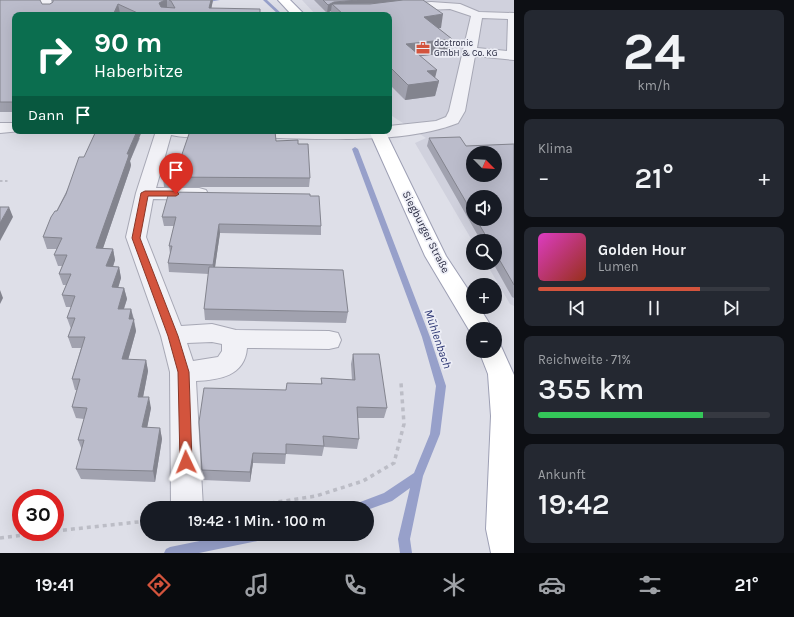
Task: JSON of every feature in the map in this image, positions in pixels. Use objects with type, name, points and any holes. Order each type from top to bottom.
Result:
[{"type":"main road","points":[[284,0],[296,12]]},
{"type":"main road","name":"Siegburger Straße","points":[[378,134],[436,256],[477,322]]},
{"type":"main road","points":[[494,358],[500,374],[505,416],[502,529],[507,553]]},
{"type":"street","points":[[388,10],[443,4],[509,15],[514,18],[513,56],[470,51]]},
{"type":"street","points":[[465,8],[514,6]]},
{"type":"street","points":[[392,130],[439,125],[452,120],[458,111],[470,51],[465,8]]},
{"type":"street","points":[[0,128],[12,128]]},
{"type":"street","points":[[163,134],[145,193],[136,238],[173,336],[184,372],[187,501]]},
{"type":"street","points":[[145,193],[214,194]]},
{"type":"street","points":[[173,336],[211,333],[225,334],[234,339],[328,340]]},
{"type":"street","points":[[184,372],[224,367],[232,362],[235,352],[234,339]]},
{"type":"path","points":[[0,181],[10,181]]},
{"type":"path","points":[[284,501],[316,496],[363,481],[394,463],[404,424],[401,382]]},
{"type":"path","points":[[64,530],[140,522]]},
{"type":"path","points":[[0,538],[12,537]]},
{"type":"shaded area","points":[[302,0],[514,0],[514,306],[510,304],[502,290],[502,278],[495,278],[490,270],[502,270],[502,234],[468,234],[415,143],[426,138],[392,116],[392,12],[313,12]]},
{"type":"building","points":[[0,0],[40,0],[42,4],[50,4],[53,0],[165,0],[159,3],[161,7],[175,8],[169,0],[211,0],[209,8],[260,9],[260,12],[135,12],[118,4],[114,12],[12,12],[12,102],[0,102]]},
{"type":"building","points":[[323,0],[358,0],[334,2],[328,5]]},
{"type":"building","points":[[403,0],[423,0],[443,14],[424,17],[452,39],[406,44],[437,70],[427,71],[439,81],[408,85],[392,69],[392,12],[341,12],[332,4],[370,4]]},
{"type":"building","points":[[95,134],[136,134],[127,154],[129,154],[128,158],[96,248],[113,249],[106,266],[119,267],[112,287],[124,288],[118,309],[131,309],[129,319],[134,319],[122,359],[146,360],[138,397],[149,397],[142,427],[160,428],[153,471],[76,469],[84,440],[78,440],[87,408],[72,407],[80,379],[72,379],[85,337],[68,337],[75,318],[67,318],[75,296],[62,295],[71,274],[59,274],[67,255],[54,255],[62,238],[43,237],[51,217],[55,211],[57,211],[66,194],[79,157],[84,157]]},
{"type":"building","points":[[189,134],[275,134],[276,141],[298,140],[298,144],[308,144],[310,178],[163,177],[167,160],[180,160]]},
{"type":"building","points":[[460,137],[466,146],[514,144],[514,285],[502,264],[502,234],[485,234],[480,226],[502,226],[502,190],[466,190],[466,202],[429,138]]},
{"type":"building","points":[[169,192],[310,194],[310,196],[319,196],[321,226],[219,224],[213,265],[168,263],[172,246],[169,246],[176,217],[162,217]]},
{"type":"building","points":[[0,207],[9,207],[0,223]]},
{"type":"building","points":[[209,267],[343,270],[348,312],[204,309]]},
{"type":"building","points":[[353,354],[379,354],[387,408],[357,407],[359,439],[323,436],[324,446],[286,444],[286,454],[253,453],[250,472],[202,470],[199,422],[204,388],[286,390],[287,383],[322,384],[321,378],[355,380]]},
{"type":"waterway","points":[[203,2],[218,0]]},
{"type":"waterway","name":"Mühlenbach","points":[[265,0],[278,12]]},
{"type":"waterway","name":"Mühlenbach","points":[[355,149],[426,337],[441,386],[435,434],[418,476]]},
{"type":"waterway","name":"Mühlenbach","points":[[374,502],[388,497],[418,476]]},
{"type":"waterway","points":[[406,553],[404,539],[418,476]]},
{"type":"waterway","name":"Mühlenbach","points":[[170,553],[228,541]]},
{"type":"place","name":"doctronic GmbH & Co. KG","points":[[423,48]]},
{"type":"route","points":[[176,194],[145,193],[136,238],[173,336],[184,372],[186,462]]}]
